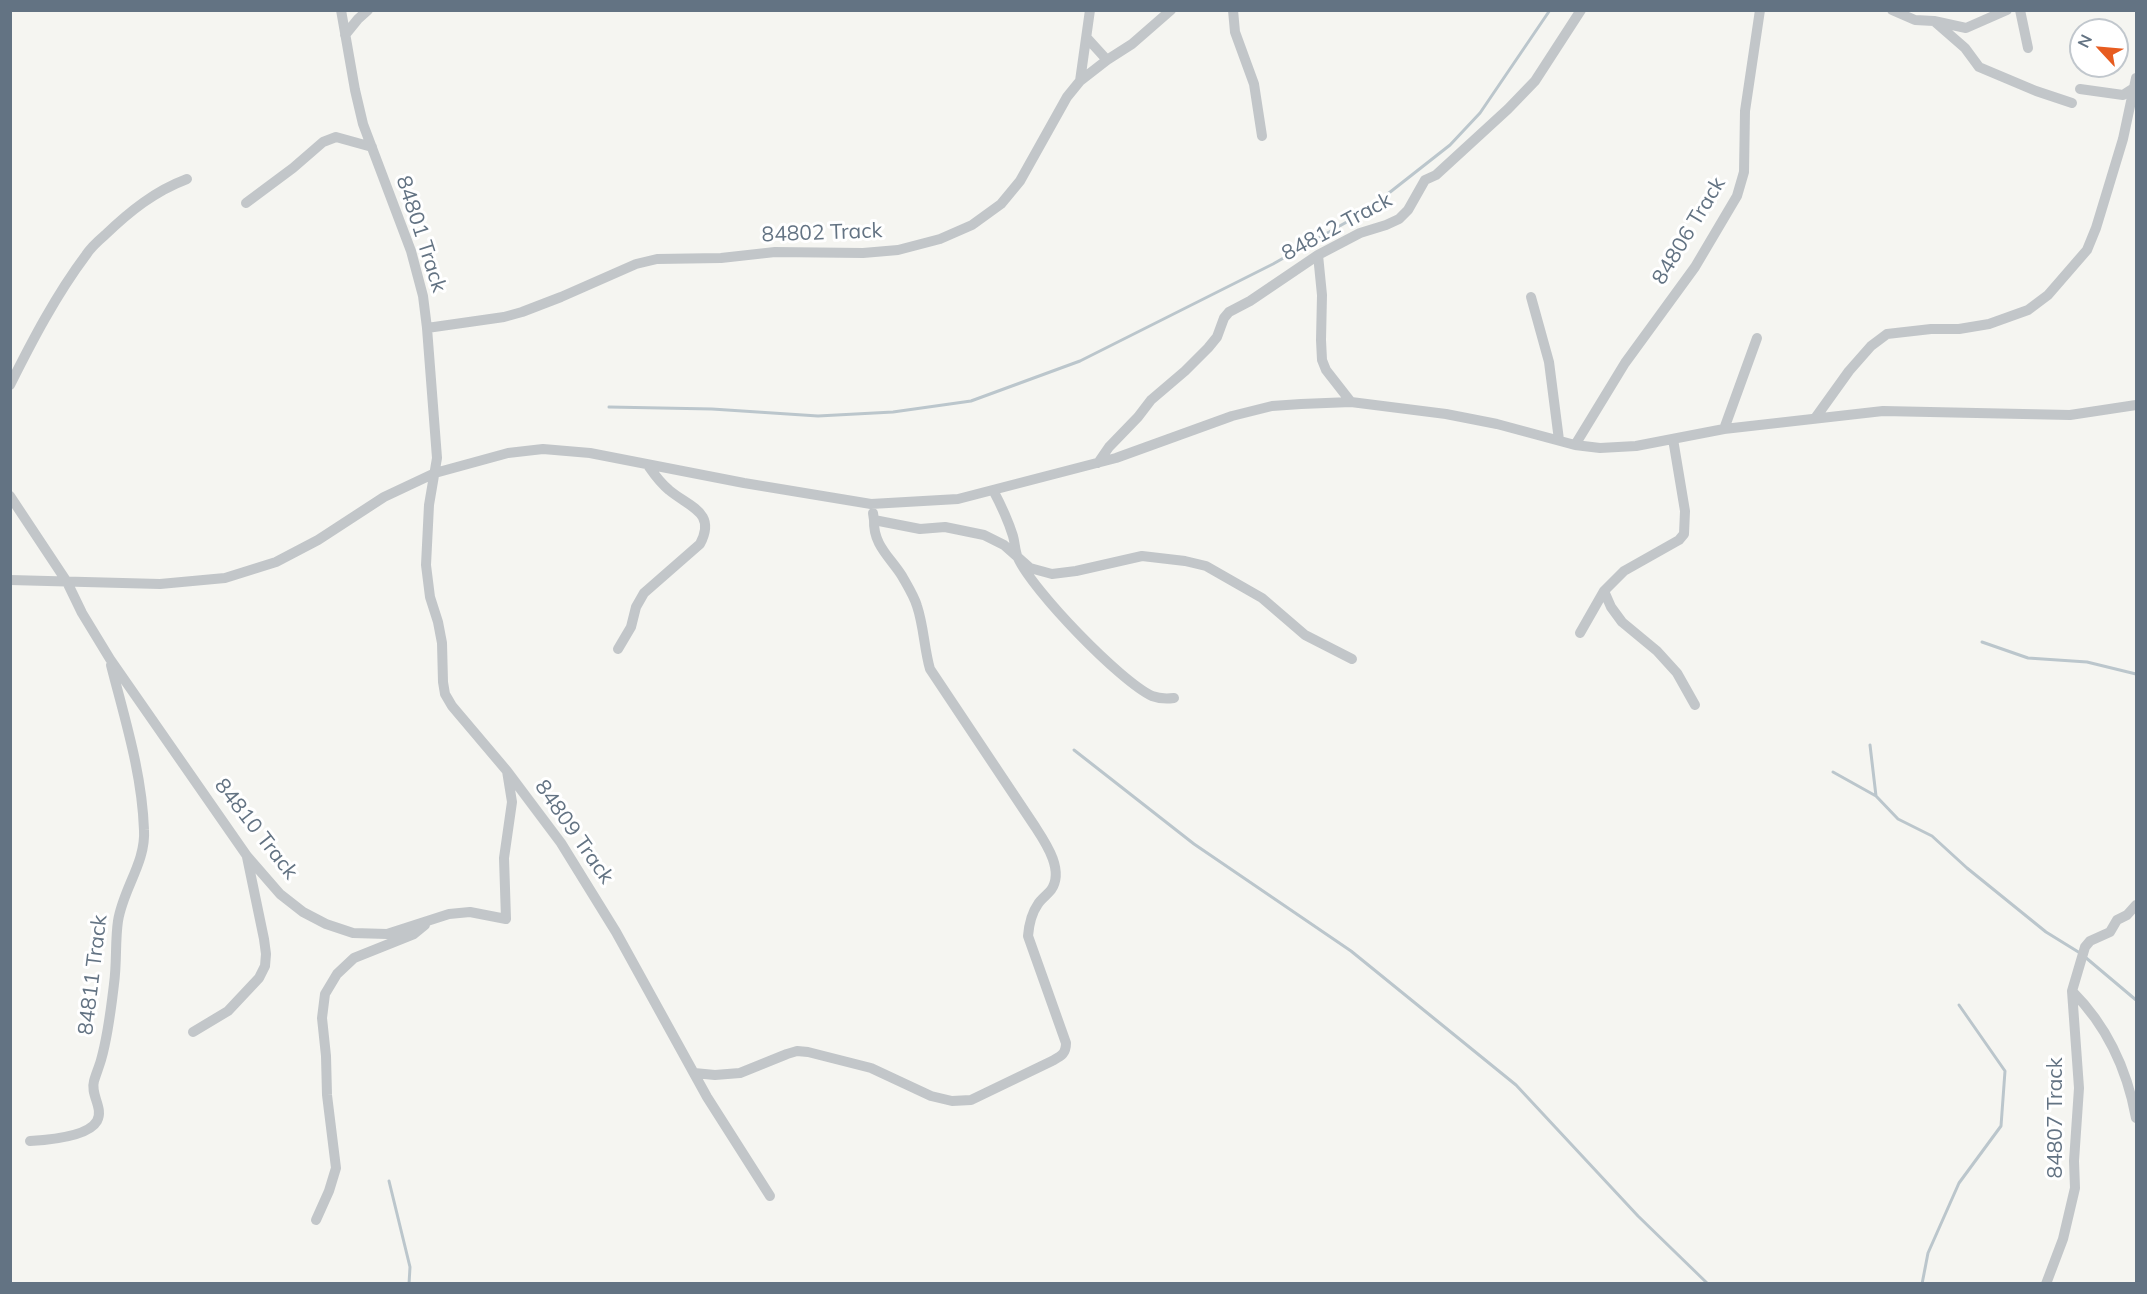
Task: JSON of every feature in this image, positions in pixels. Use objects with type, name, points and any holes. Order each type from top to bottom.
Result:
[{"type":"street","name":"84801 Track","points":[[341,10],[363,124],[411,251],[423,296],[437,458],[435,473]]},
{"type":"street","points":[[345,35],[369,10]]},
{"type":"street","name":"84802 Track","points":[[427,328],[504,317],[522,312],[636,264],[657,259],[721,258],[775,252],[863,253],[898,250],[940,239],[972,225],[1001,204],[1020,181],[1067,97],[1080,81],[1090,10]]},
{"type":"street","points":[[1080,81],[1132,44],[1171,10]]},
{"type":"street","points":[[1233,10],[1241,52],[1254,84],[1262,136]]},
{"type":"street","name":"84812 Track","points":[[1098,463],[1109,447],[1151,400],[1185,372],[1208,348],[1229,312],[1250,301],[1318,255],[1360,233],[1386,225],[1404,214],[1425,180],[1436,175],[1535,81],[1581,10]]},
{"type":"street","name":"84806 Track","points":[[1575,445],[1625,363],[1695,267],[1737,196],[1743,172],[1745,111],[1760,10]]},
{"type":"street","points":[[1892,10],[1915,20],[1934,21],[1966,28],[2007,10]]},
{"type":"street","points":[[2020,10],[2028,48]]},
{"type":"street","points":[[1934,21],[1965,48],[1979,67],[2025,87],[2072,103]]},
{"type":"street","points":[[1087,38],[1107,60]]},
{"type":"street","points":[[2080,88],[2123,94],[2135,83]]},
{"type":"street","points":[[1816,417],[1871,346],[1887,334],[1931,329],[1959,329],[1989,324],[2028,310],[2048,295],[2087,250],[2123,139],[2135,83]]},
{"type":"street","points":[[246,203],[285,175],[323,142],[336,137],[372,147]]},
{"type":"street","points":[[10,386],[65,286],[87,252],[144,201],[165,187],[187,179]]},
{"type":"street","points":[[1318,255],[1322,287],[1322,360],[1351,402]]},
{"type":"street","points":[[1531,297],[1549,362],[1559,440]]},
{"type":"street","points":[[1724,429],[1757,338]]},
{"type":"street","points":[[10,580],[160,584],[225,578],[276,562],[318,540],[384,497],[435,473],[508,453],[543,449],[590,453],[871,504],[958,500],[1098,463],[1232,416],[1272,406],[1351,402],[1446,414],[1575,445],[1600,448],[1636,446],[1724,429],[1883,411],[2070,415],[2136,405]]},
{"type":"street","points":[[1580,633],[1604,591],[1624,571],[1678,540],[1684,534],[1685,511],[1673,439]]},
{"type":"street","points":[[618,649],[631,627],[636,607],[644,593],[700,544],[705,535],[705,521],[699,510],[670,492],[647,464]]},
{"type":"street","name":"84809 Track","points":[[435,473],[429,505],[426,565],[430,597],[442,643],[445,694],[452,706],[546,821],[594,895],[734,1142],[770,1196]]},
{"type":"street","points":[[993,490],[1005,512],[1014,537],[1018,558],[1054,606],[1105,660],[1132,683],[1153,697],[1174,698]]},
{"type":"street","name":"84810 Track","points":[[10,496],[67,582],[82,613],[110,659],[247,856],[280,894],[303,912],[326,924],[353,933],[387,934],[427,923],[449,914],[470,912],[506,920],[504,858],[512,802],[507,771]]},
{"type":"street","points":[[694,1073],[715,1075],[740,1073],[787,1054],[797,1051],[808,1052],[871,1068],[932,1096],[962,1101],[987,1093],[1062,1056],[1066,1050],[1064,1035],[1028,936],[1030,920],[1038,903],[1050,892],[1054,884],[1057,874],[1054,863],[1034,825],[930,669],[924,651],[923,631],[916,603],[901,575],[877,541],[871,504]]},
{"type":"street","points":[[874,520],[909,527],[945,528],[984,535],[1004,544],[1030,568],[1052,574],[1142,556],[1206,566],[1271,604],[1305,635],[1352,659]]},
{"type":"street","points":[[1604,591],[1611,607],[1622,622],[1656,651],[1677,673],[1695,705]]},
{"type":"street","name":"84811 Track","points":[[30,1142],[53,1140],[89,1129],[99,1115],[93,1087],[105,1042],[114,987],[118,921],[142,851],[145,832],[140,779],[110,659]]},
{"type":"street","points":[[193,1032],[228,1011],[259,978],[265,966],[264,939],[247,856]]},
{"type":"street","name":"84807 Track","points":[[2046,1284],[2063,1239],[2075,1188],[2074,1161],[2079,1088],[2072,991],[2085,947],[2090,941],[2110,932],[2117,920],[2127,915],[2136,905]]},
{"type":"street","points":[[316,1220],[336,1168],[327,1095],[322,1018],[325,994],[336,974],[354,958],[414,934],[427,923]]},
{"type":"street","points":[[2072,991],[2092,1012],[2120,1060],[2132,1094],[2136,1118]]},
{"type":"waterway","points":[[609,407],[712,409],[818,416],[893,412],[971,401],[1080,361],[1273,264],[1366,211],[1450,145],[1480,113],[1550,10]]},
{"type":"waterway","points":[[1982,642],[2028,658],[2087,662],[2136,674]]},
{"type":"waterway","points":[[1870,745],[1876,796],[1898,819],[1932,836],[1967,868],[2046,932],[2080,953]]},
{"type":"waterway","points":[[1074,750],[1194,844],[1351,951],[1516,1085],[1638,1216],[1708,1284]]},
{"type":"waterway","points":[[1833,772],[1876,796]]},
{"type":"waterway","points":[[2085,957],[2136,1000]]},
{"type":"waterway","points":[[1922,1284],[1928,1253],[1959,1183],[2001,1126],[2005,1071],[1959,1005]]},
{"type":"waterway","points":[[389,1181],[410,1267],[409,1284]]}]
